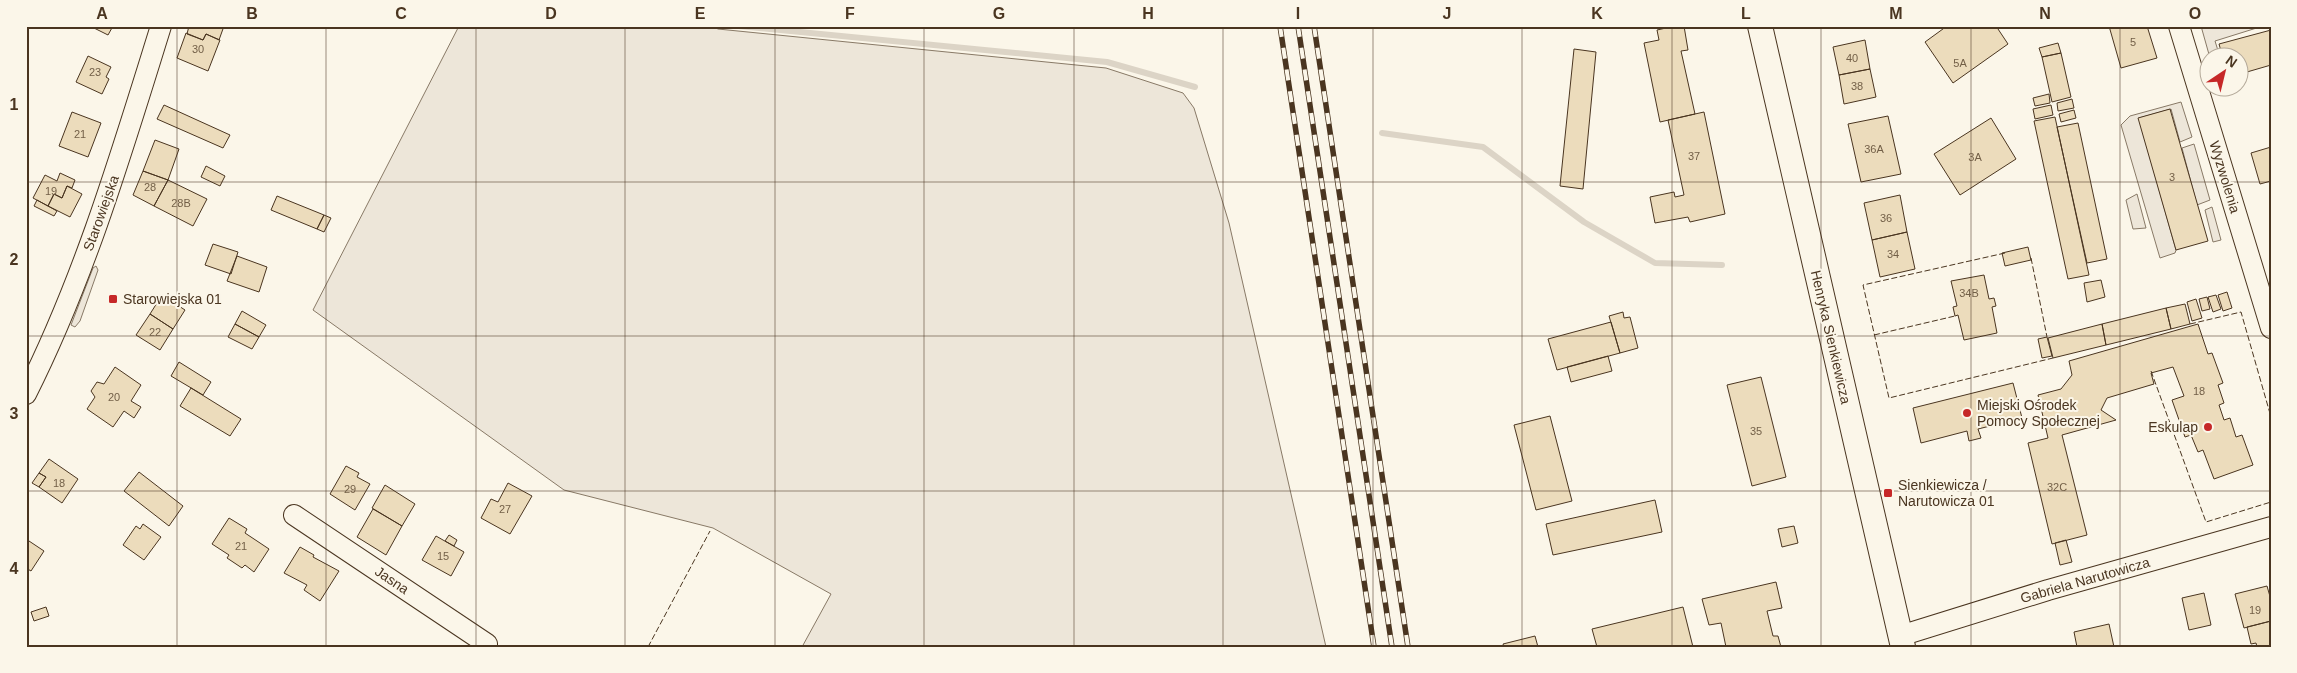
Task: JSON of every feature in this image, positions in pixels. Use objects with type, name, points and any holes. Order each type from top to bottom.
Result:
[{"type":"street","name":"Starowiejska","points":[[26,394],[51,342],[108,196],[162,26]]},
{"type":"street","name":"Henryka Sienkiewicza","points":[[1760,26],[1901,642]]},
{"type":"street","name":"Wyzwolenia","points":[[2180,26],[2271,328]]},
{"type":"street","name":"Jasna","points":[[294,515],[487,644],[486,647]]},
{"type":"street","name":"Gabriela Narutowicza","points":[[1901,642],[2048,590],[2271,528]]},
{"type":"shaded area","points":[[459,26],[712,26],[718,29],[1106,68],[1183,93],[1194,108],[1229,223],[1326,647],[802,647],[831,594],[713,528],[564,490],[313,310]]},
{"type":"shaded area","points":[[2201,26],[2263,26],[2215,41],[2217,48],[2207,48]]},
{"type":"shaded area","points":[[2181,102],[2192,137],[2180,142],[2171,109],[2139,118],[2176,250],[2175,253],[2160,258],[2121,125],[2130,116]]},
{"type":"shaded area","points":[[2194,144],[2210,200],[2197,205],[2182,148]]},
{"type":"shaded area","points":[[2137,194],[2146,228],[2133,229],[2126,200]]},
{"type":"shaded area","points":[[2212,207],[2221,240],[2213,242],[2205,210]]},
{"type":"shaded area","points":[[96,266],[98,270],[80,321],[75,327],[71,325],[93,268]]},
{"type":"building","points":[[90,26],[113,26],[108,35]]},
{"type":"building","points":[[189,26],[224,26],[219,40],[206,34],[203,40],[187,34]]},
{"type":"building","points":[[1684,26],[1688,50],[1681,51],[1695,114],[1660,122],[1644,43],[1659,40],[1657,30]]},
{"type":"building","points":[[1947,26],[1996,26],[2008,44],[1953,83],[1925,42]]},
{"type":"building","points":[[2109,26],[2147,26],[2157,58],[2121,68]]},
{"type":"building","points":[[2271,30],[2271,65],[2250,71],[2250,48],[2220,48],[2219,44]]},
{"type":"building","points":[[186,33],[203,40],[206,34],[220,40],[208,71],[177,58]]},
{"type":"building","points":[[1865,40],[1870,69],[1839,75],[1833,47]]},
{"type":"building","points":[[2058,43],[2061,53],[2042,57],[2039,48]]},
{"type":"building","points":[[1574,49],[1596,52],[1583,189],[1560,186]]},
{"type":"building","points":[[2061,53],[2071,97],[2052,102],[2042,57]]},
{"type":"building","points":[[88,56],[111,67],[106,77],[109,79],[102,94],[76,82]]},
{"type":"building","points":[[1870,69],[1876,97],[1844,104],[1839,75]]},
{"type":"building","points":[[2049,94],[2050,103],[2035,106],[2033,98]]},
{"type":"building","points":[[2072,99],[2074,108],[2058,111],[2057,103]]},
{"type":"building","points":[[164,105],[230,135],[223,148],[157,119]]},
{"type":"building","points":[[2051,105],[2053,115],[2035,119],[2033,109]]},
{"type":"building","points":[[2170,109],[2208,241],[2176,250],[2138,118]]},
{"type":"building","points":[[2074,110],[2076,118],[2061,122],[2059,114]]},
{"type":"building","points":[[72,112],[101,123],[88,157],[59,146]]},
{"type":"building","points":[[1704,112],[1725,214],[1690,222],[1688,217],[1655,223],[1650,197],[1674,192],[1675,197],[1684,195],[1668,120]]},
{"type":"building","points":[[1888,116],[1901,174],[1861,182],[1848,124]]},
{"type":"building","points":[[2055,117],[2089,275],[2068,279],[2034,121]]},
{"type":"building","points":[[1991,118],[2016,159],[1960,195],[1934,154]]},
{"type":"building","points":[[2078,123],[2107,259],[2087,263],[2057,127]]},
{"type":"building","points":[[155,140],[179,149],[168,180],[143,171]]},
{"type":"building","points":[[2271,147],[2271,181],[2260,184],[2251,153]]},
{"type":"building","points":[[206,166],[225,176],[220,186],[201,177]]},
{"type":"building","points":[[143,171],[168,180],[154,206],[133,195]]},
{"type":"building","points":[[60,173],[75,180],[72,188],[67,186],[62,198],[54,194],[48,206],[33,198],[45,175],[57,181]]},
{"type":"building","points":[[168,180],[207,199],[193,226],[154,206]]},
{"type":"building","points":[[67,186],[82,194],[70,217],[48,206],[54,194],[62,198]]},
{"type":"building","points":[[1900,195],[1907,232],[1872,240],[1864,203]]},
{"type":"building","points":[[277,196],[324,215],[317,229],[271,210]]},
{"type":"building","points":[[37,200],[57,211],[54,216],[34,206]]},
{"type":"building","points":[[324,215],[331,218],[324,232],[317,229]]},
{"type":"building","points":[[1907,232],[1915,269],[1880,277],[1872,240]]},
{"type":"building","points":[[213,244],[238,252],[231,274],[205,265]]},
{"type":"building","points":[[2028,247],[2031,260],[2005,266],[2002,253]]},
{"type":"building","points":[[237,256],[267,267],[259,292],[227,281]]},
{"type":"building","points":[[1984,275],[1989,299],[1994,298],[1996,306],[1992,307],[1997,333],[1964,340],[1958,315],[1955,316],[1953,307],[1957,306],[1951,281]]},
{"type":"building","points":[[2101,280],[2105,297],[2087,302],[2084,283]]},
{"type":"building","points":[[2227,292],[2232,308],[2223,311],[2218,295]]},
{"type":"building","points":[[162,295],[185,310],[173,329],[150,314]]},
{"type":"building","points":[[2216,295],[2221,309],[2213,312],[2208,297]]},
{"type":"building","points":[[2207,297],[2210,309],[2202,311],[2199,299]]},
{"type":"building","points":[[2196,299],[2202,318],[2192,321],[2187,302]]},
{"type":"building","points":[[2185,304],[2190,324],[2171,329],[2166,308]]},
{"type":"building","points":[[2166,308],[2171,329],[2106,345],[2102,324]]},
{"type":"building","points":[[242,311],[266,325],[259,337],[235,324]]},
{"type":"building","points":[[1623,312],[1624,318],[1630,317],[1638,348],[1620,353],[1609,316]]},
{"type":"building","points":[[150,314],[173,329],[160,350],[136,335]]},
{"type":"building","points":[[1611,322],[1620,353],[1557,370],[1548,339]]},
{"type":"building","points":[[235,324],[259,337],[252,349],[228,337]]},
{"type":"building","points":[[2102,324],[2106,345],[2053,358],[2048,338]]},
{"type":"building","name":"Eskulap","points":[[2198,324],[2208,354],[2212,353],[2223,383],[2218,385],[2224,403],[2219,405],[2224,420],[2230,418],[2236,437],[2242,435],[2253,465],[2214,479],[2203,450],[2198,452],[2191,435],[2185,437],[2172,400],[2184,396],[2173,367],[2151,373],[2154,384],[2107,398],[2101,410],[2116,420],[2062,435],[2087,535],[2052,544],[2028,443],[2048,438],[2038,395],[2061,389],[2072,375],[2069,361]]},
{"type":"building","points":[[2047,337],[2052,356],[2042,358],[2038,339]]},
{"type":"building","points":[[1608,356],[1612,371],[1571,382],[1567,367]]},
{"type":"building","points":[[179,362],[211,382],[203,395],[171,376]]},
{"type":"building","points":[[115,367],[141,385],[131,401],[141,407],[134,418],[124,411],[113,427],[87,409],[95,397],[91,391],[97,382],[104,384]]},
{"type":"building","points":[[1761,377],[1786,477],[1752,486],[1727,385]]},
{"type":"building","name":"Miejski Ośrodek Pomocy Społecznej","points":[[2013,383],[2022,418],[1978,429],[1981,438],[1969,441],[1967,431],[1921,443],[1913,408]]},
{"type":"building","points":[[191,388],[241,419],[230,436],[180,406]]},
{"type":"building","points":[[1550,416],[1572,501],[1536,510],[1514,425]]},
{"type":"building","points":[[49,459],[78,479],[62,503],[39,487],[46,477],[39,473]]},
{"type":"building","points":[[346,466],[359,473],[357,477],[370,484],[355,510],[330,494]]},
{"type":"building","points":[[139,472],[183,506],[169,526],[124,491]]},
{"type":"building","points":[[39,473],[46,477],[39,487],[32,483]]},
{"type":"building","points":[[508,483],[532,496],[510,534],[481,518],[491,499],[498,502]]},
{"type":"building","points":[[385,485],[415,504],[402,526],[372,508]]},
{"type":"building","points":[[1655,500],[1662,532],[1553,555],[1546,524]]},
{"type":"building","points":[[373,509],[402,526],[386,555],[357,537]]},
{"type":"building","points":[[229,518],[247,529],[245,533],[269,549],[254,572],[245,565],[242,568],[227,558],[229,555],[212,544]]},
{"type":"building","points":[[143,524],[161,537],[144,560],[123,545],[136,526],[140,529]]},
{"type":"building","points":[[1794,526],[1798,543],[1782,547],[1778,529]]},
{"type":"building","points":[[449,535],[457,540],[454,546],[445,541]]},
{"type":"building","points":[[436,536],[464,552],[451,576],[422,560]]},
{"type":"building","points":[[26,539],[44,551],[31,571],[26,568]]},
{"type":"building","points":[[2066,540],[2072,562],[2060,565],[2055,543]]},
{"type":"building","points":[[300,547],[314,555],[313,557],[339,571],[320,601],[304,590],[307,585],[284,573]]},
{"type":"building","points":[[1776,582],[1782,608],[1767,611],[1773,636],[1778,636],[1781,647],[1726,647],[1721,623],[1709,625],[1702,599]]},
{"type":"building","points":[[2267,586],[2271,600],[2271,621],[2244,628],[2235,594]]},
{"type":"building","points":[[2204,593],[2211,625],[2189,630],[2182,598]]},
{"type":"building","points":[[46,607],[49,616],[34,621],[31,612]]},
{"type":"building","points":[[1683,607],[1693,647],[1597,647],[1592,629]]},
{"type":"building","points":[[2271,621],[2271,647],[2257,647],[2256,643],[2251,644],[2247,627]]},
{"type":"building","points":[[2109,624],[2114,647],[2077,647],[2074,632]]},
{"type":"building","points":[[1535,636],[1538,647],[1504,647],[1503,644]]},
{"type":"waterway","points":[[739,26],[1107,62],[1195,87]]},
{"type":"waterway","points":[[1382,133],[1483,147],[1584,222],[1655,263],[1722,265]]},
{"type":"railway","points":[[1280,26],[1374,647]]},
{"type":"railway","points":[[1298,26],[1392,647]]},
{"type":"railway","points":[[1314,26],[1408,647]]},
{"type":"fence","points":[[2005,253],[1863,285],[1889,398],[2053,358]]},
{"type":"fence","points":[[2031,258],[2047,337]]},
{"type":"fence","points":[[2190,324],[2241,312],[2271,417]]},
{"type":"fence","points":[[1874,335],[1955,316]]},
{"type":"fence","points":[[2151,371],[2206,522],[2271,502]]},
{"type":"fence","points":[[648,647],[710,531]]},
{"type":"place","name":"Starowiejska 01","points":[[113,299]]},
{"type":"place","name":"Miejski Ośrodek Pomocy Społecznej","points":[[1967,413]]},
{"type":"place","name":"Eskulap","points":[[2208,427]]},
{"type":"place","name":"Sienkiewicza / Narutowicza 01","points":[[1888,493]]}]
